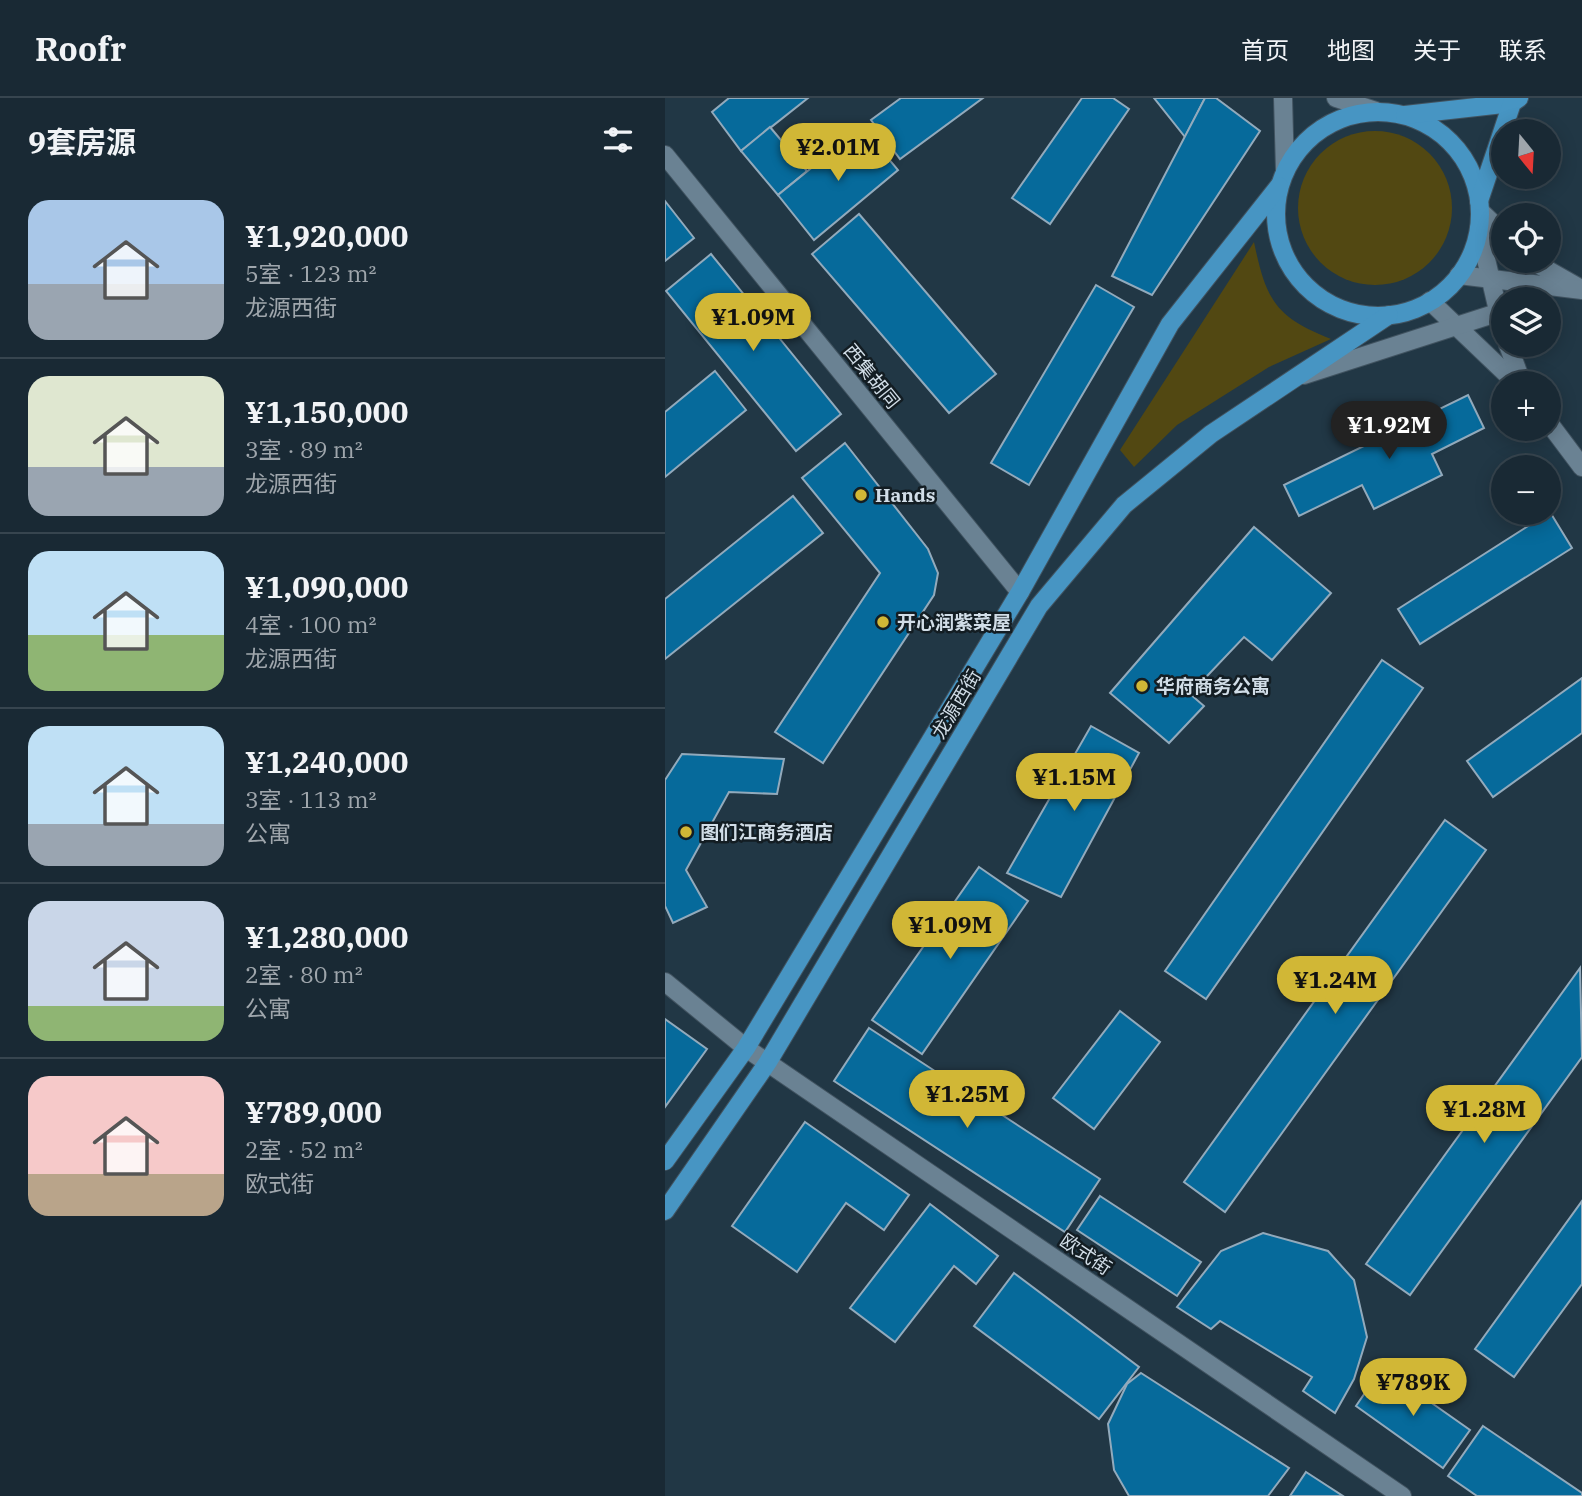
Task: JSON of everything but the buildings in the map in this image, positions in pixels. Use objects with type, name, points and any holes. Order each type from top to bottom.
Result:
[{"type":"main road","points":[[1403,115],[1516,101],[1480,206],[1479,229],[1472,254],[1459,275],[1430,301],[1389,315],[1356,313],[1345,309],[1325,301],[1299,279],[1282,251],[1275,219],[1282,179],[1300,147],[1322,128],[1348,116],[1376,111],[1403,115],[1432,127],[1455,146],[1471,172],[1480,206]]},
{"type":"main road","name":"龙源西街","points":[[665,1161],[746,1048],[1020,592],[1170,324],[1282,179]]},
{"type":"main road","name":"龙源西街","points":[[665,1211],[768,1062],[1038,606],[1123,505],[1211,434],[1287,380],[1389,315]]},
{"type":"street","points":[[1282,179],[1283,98]]},
{"type":"street","points":[[1336,98],[1376,111]]},
{"type":"street","name":"西集胡同","points":[[665,155],[1020,592]]},
{"type":"street","points":[[1480,206],[1491,219]]},
{"type":"street","points":[[1479,229],[1492,287]]},
{"type":"street","points":[[1553,273],[1582,290]]},
{"type":"street","points":[[1459,275],[1582,290]]},
{"type":"street","points":[[1561,296],[1582,290]]},
{"type":"street","points":[[1430,301],[1503,371]]},
{"type":"street","points":[[1287,380],[1491,315]]},
{"type":"street","points":[[1561,439],[1582,467]]},
{"type":"street","name":"欧式街","points":[[665,982],[746,1048],[1402,1496]]},
{"type":"shaded area","points":[[1375,131],[1405,137],[1430,153],[1446,178],[1452,208],[1446,238],[1430,263],[1405,279],[1375,285],[1345,279],[1320,263],[1304,238],[1298,208],[1304,178],[1320,153],[1345,137]]},
{"type":"shaded area","points":[[1254,242],[1263,279],[1276,304],[1297,323],[1331,339],[1269,367],[1177,425],[1134,467],[1120,450]]},
{"type":"place","name":"Hands","points":[[861,495]]},
{"type":"place","name":"开心润紫菜屋","points":[[883,622]]},
{"type":"place","name":"华府商务公寓","points":[[1142,686]]},
{"type":"place","name":"图们江商务酒店","points":[[686,832]]}]
